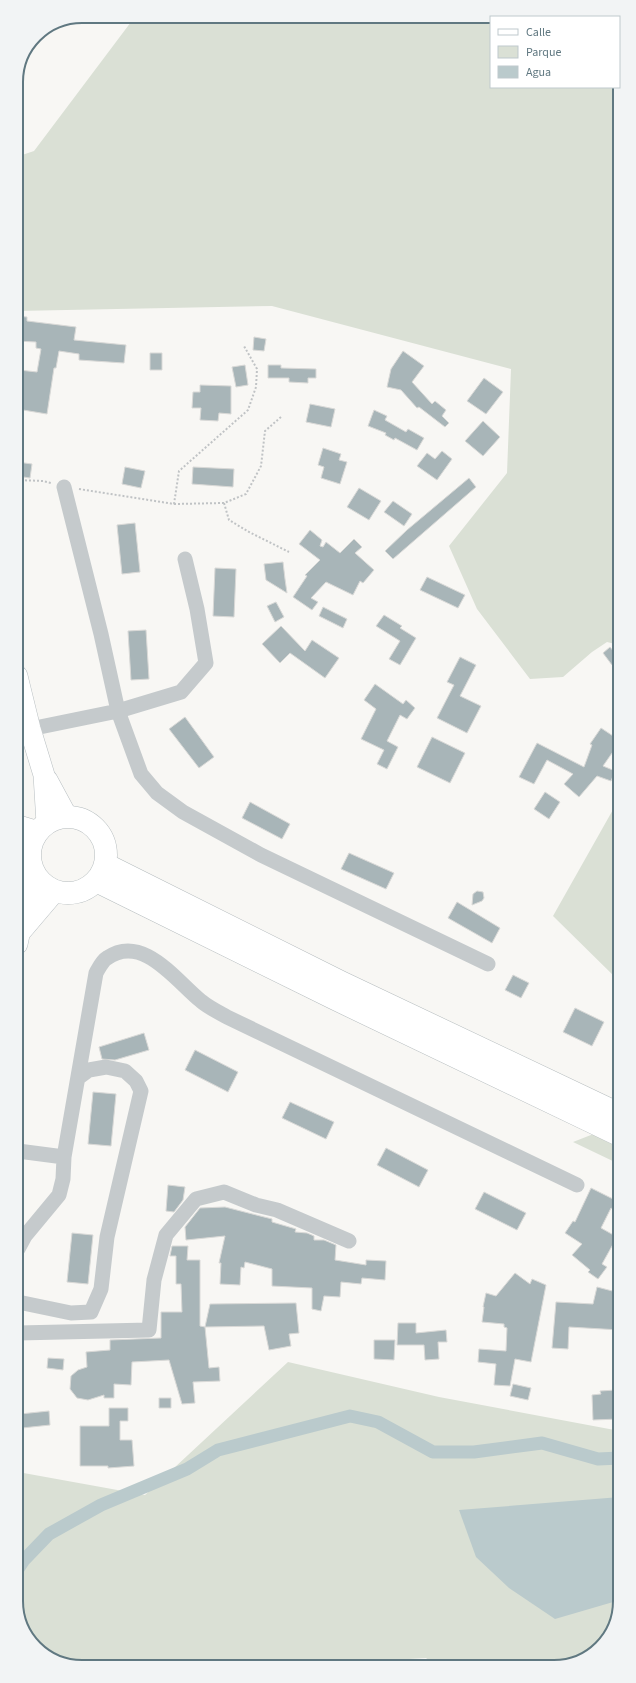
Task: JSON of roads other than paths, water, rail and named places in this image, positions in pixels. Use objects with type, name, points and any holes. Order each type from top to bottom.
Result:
[{"type":"main road","points":[[68,817],[84,821],[98,831],[105,847],[101,872],[81,891],[64,893],[55,891],[45,886],[38,879],[30,841],[56,818],[68,817]]},
{"type":"main road","points":[[101,872],[341,982],[613,1111]]},
{"type":"main road","points":[[101,872],[333,998],[613,1132]]},
{"type":"street","points":[[64,487],[101,634],[118,711],[141,774],[157,793],[182,812],[261,856],[488,964]]},
{"type":"street","points":[[30,729],[118,711],[181,692],[206,663],[197,609],[185,559]]},
{"type":"street","points":[[23,700],[44,775],[68,817]]},
{"type":"street","points":[[23,898],[30,841],[44,775]]},
{"type":"street","points":[[23,933],[55,891]]},
{"type":"street","points":[[23,1240],[59,1195],[63,1180],[64,1157],[96,973],[106,959],[121,951],[138,952],[155,959],[202,1002],[227,1017],[577,1185]]},
{"type":"street","points":[[23,1303],[71,1313],[91,1312],[101,1289],[107,1237],[141,1091],[136,1081],[125,1072],[106,1067],[89,1070],[78,1078]]},
{"type":"street","points":[[592,1100],[613,1100]]},
{"type":"street","points":[[23,1152],[64,1157]]},
{"type":"street","points":[[23,1333],[149,1330],[154,1280],[166,1235],[196,1199],[224,1192],[256,1206],[277,1210],[349,1241]]},
{"type":"water","points":[[613,1498],[613,1602],[555,1619],[509,1588],[476,1557],[459,1510]]},
{"type":"waterway","points":[[23,1562],[49,1534],[101,1505],[187,1469],[218,1450],[350,1416],[378,1422],[433,1452],[474,1452],[542,1443],[598,1459],[613,1458]]}]
